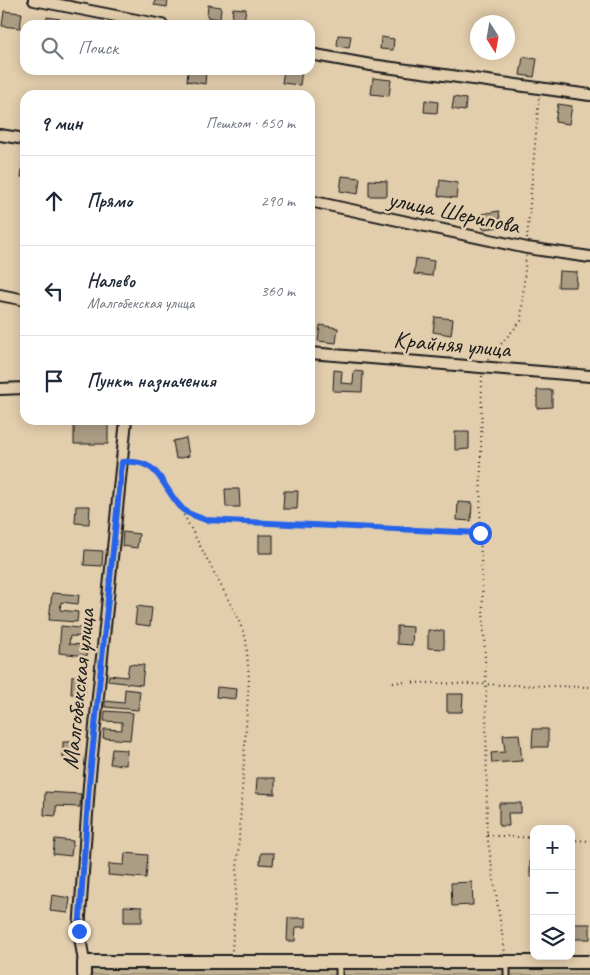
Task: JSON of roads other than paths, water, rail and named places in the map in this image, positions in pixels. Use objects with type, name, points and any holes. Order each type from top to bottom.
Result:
[{"type":"street","points":[[34,0],[136,20]]},
{"type":"street","points":[[315,55],[370,66],[590,95]]},
{"type":"street","points":[[0,134],[20,138]]},
{"type":"street","name":"улица Шерипова","points":[[315,202],[526,248],[590,257]]},
{"type":"street","points":[[0,295],[20,299]]},
{"type":"street","name":"Крайняя улица","points":[[315,353],[590,376]]},
{"type":"street","points":[[0,389],[20,388]]},
{"type":"street","name":"Малгобекская улица","points":[[84,962],[79,931],[89,785],[126,425]]},
{"type":"street","points":[[84,975],[84,962],[231,963],[339,969],[507,969],[590,962]]}]
